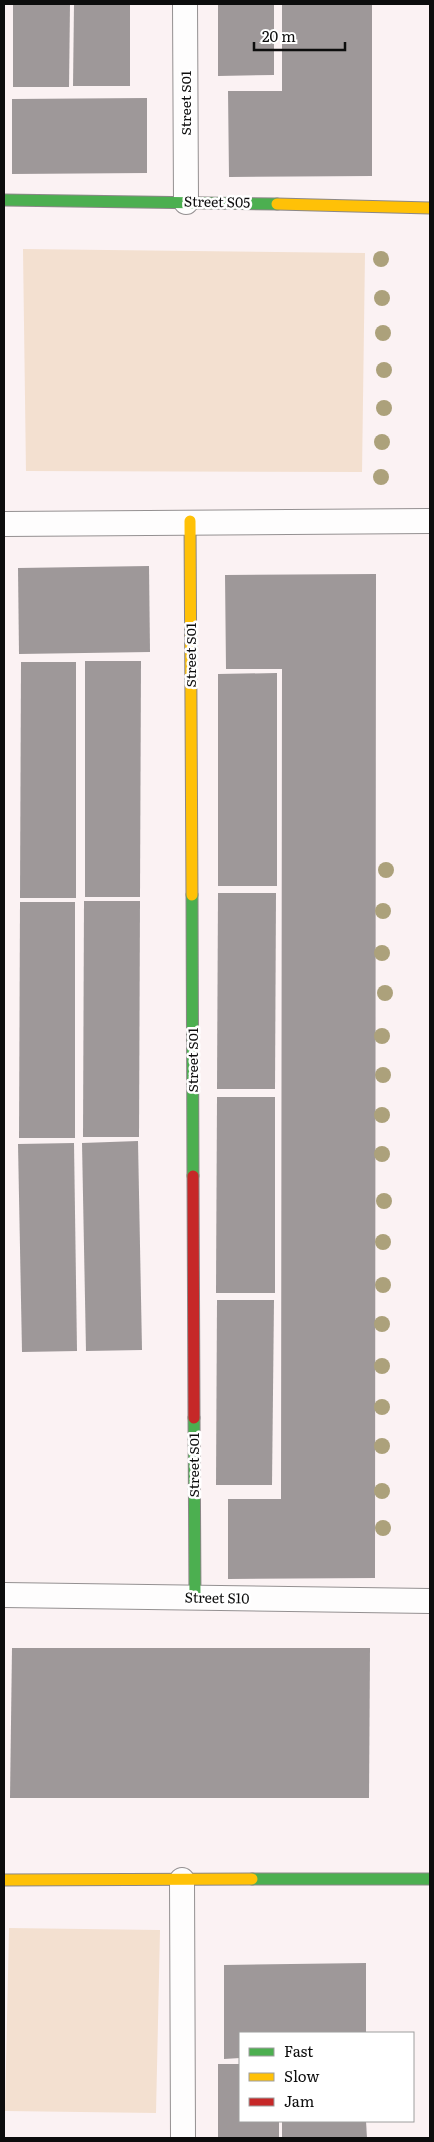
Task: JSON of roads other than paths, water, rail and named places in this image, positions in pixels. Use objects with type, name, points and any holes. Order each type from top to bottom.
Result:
[{"type":"street","name":"Street S01","points":[[185,4],[186,202]]},
{"type":"street","name":"Street S05","points":[[4,200],[430,208]]},
{"type":"street","points":[[4,524],[430,521]]},
{"type":"street","name":"Street S01","points":[[190,522],[195,1598]]},
{"type":"street","name":"Street S10","points":[[4,1595],[430,1601]]},
{"type":"street","points":[[4,1880],[430,1880]]},
{"type":"street","points":[[182,1880],[183,2138]]}]
